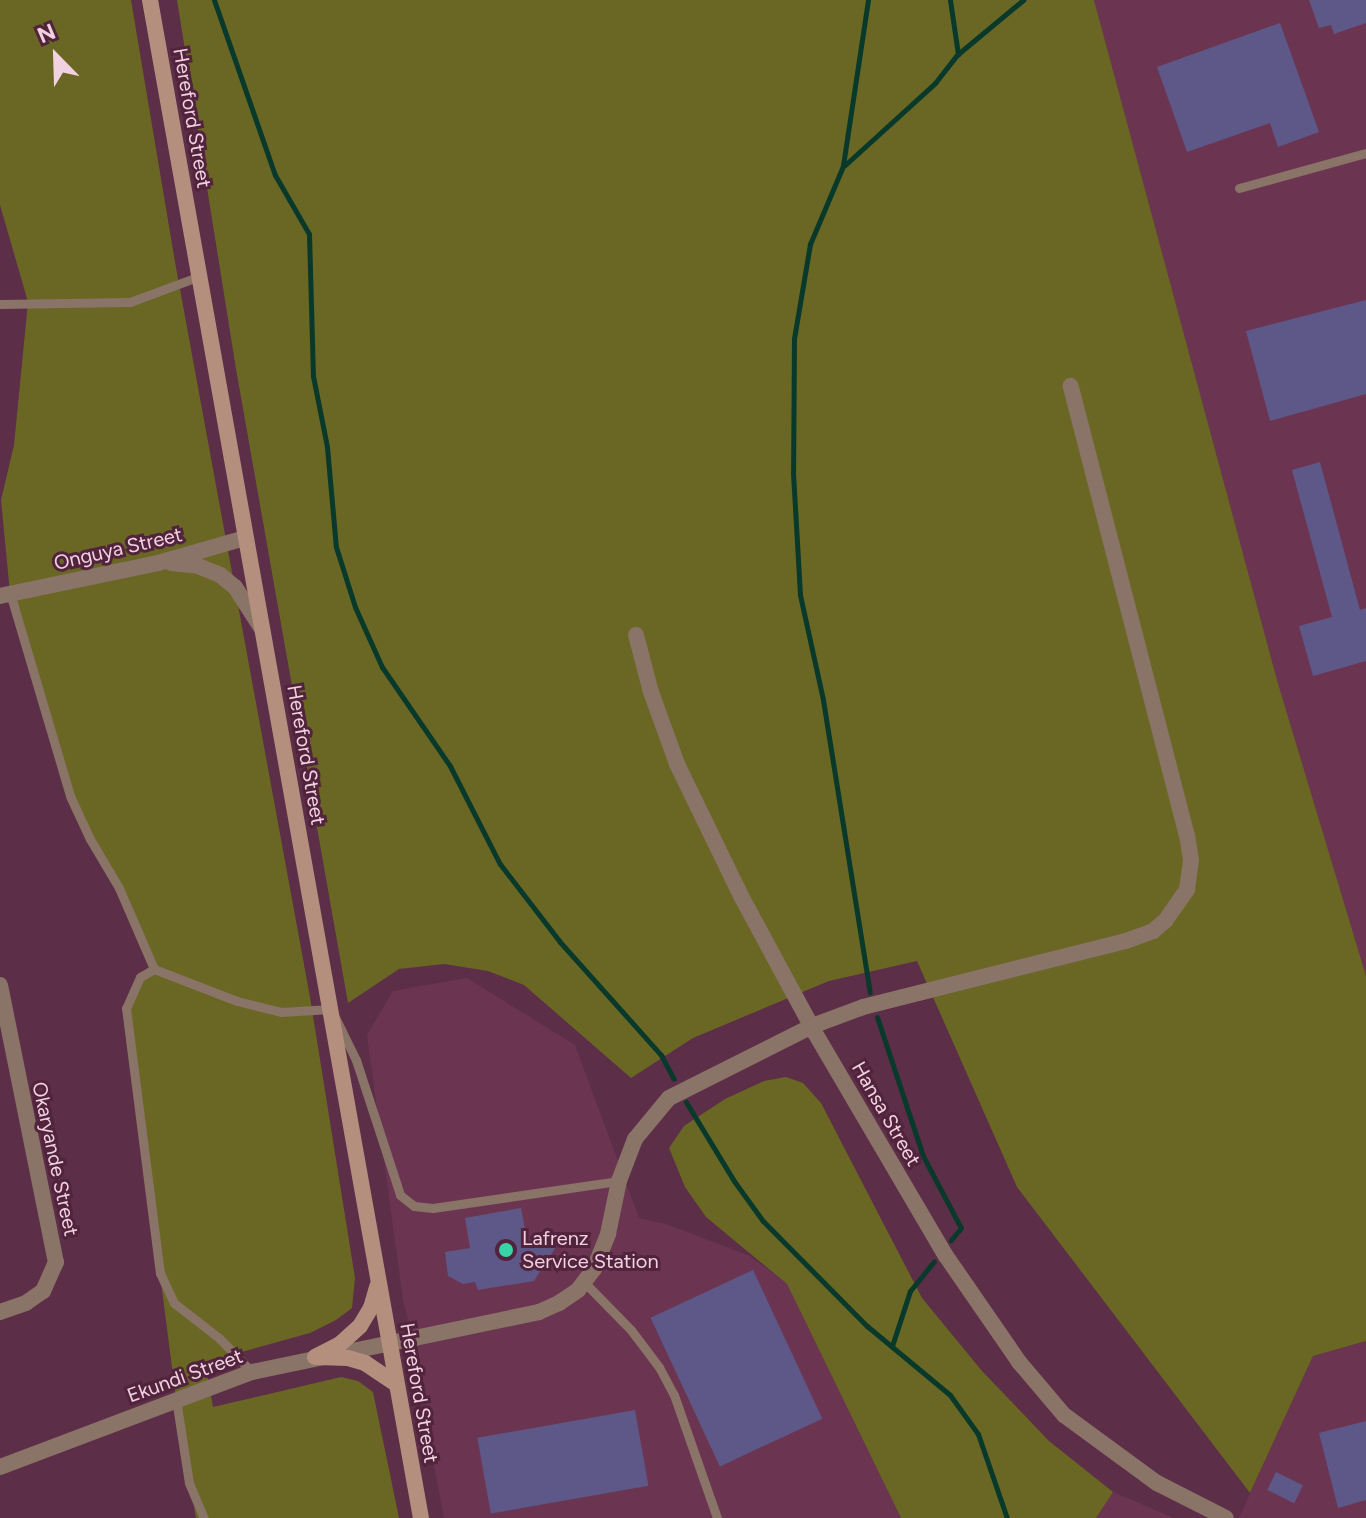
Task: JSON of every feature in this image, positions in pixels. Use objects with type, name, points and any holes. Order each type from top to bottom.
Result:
[{"type":"main road","name":"Hereford Street","points":[[150,0],[421,1518]]},
{"type":"main road","points":[[315,1357],[339,1345],[360,1326],[371,1308],[377,1290],[376,1253]]},
{"type":"main road","points":[[315,1357],[348,1358],[365,1363],[396,1384]]},
{"type":"street","points":[[584,1282],[594,1269],[608,1234],[619,1181],[635,1139],[669,1098],[812,1026],[863,1007],[1126,941],[1153,931],[1165,921],[1187,889],[1191,860],[1187,836],[1071,386]]},
{"type":"street","name":"Onguya Street","points":[[5,594],[158,563],[245,538]]},
{"type":"street","points":[[158,563],[198,566],[220,575],[235,587],[263,630]]},
{"type":"street","name":"Hansa Street","points":[[636,635],[651,692],[677,764],[741,896],[812,1026],[946,1256],[1019,1362],[1064,1415],[1157,1483],[1226,1518]]},
{"type":"street","name":"Okaryande Street","points":[[0,985],[56,1262],[43,1291],[26,1303],[0,1312]]},
{"type":"street","name":"Ekundi Street","points":[[0,1467],[252,1372],[539,1312],[559,1303],[584,1282]]},
{"type":"lane","points":[[1239,188],[1366,153]]},
{"type":"lane","points":[[0,304],[130,302],[200,276]]},
{"type":"lane","points":[[5,594],[70,796],[90,839],[119,888],[154,969],[237,1001],[281,1012],[331,1009],[356,1060],[400,1195],[414,1206],[433,1208],[619,1181]]},
{"type":"lane","points":[[154,969],[140,977],[126,1008],[160,1273],[174,1303],[219,1338],[252,1372]]},
{"type":"lane","points":[[584,1282],[631,1330],[659,1367],[674,1395],[717,1518]]},
{"type":"lane","points":[[176,1399],[189,1483],[204,1518]]},
{"type":"shaded area","points":[[0,0],[131,0],[175,262],[310,997],[355,1278],[352,1308],[336,1320],[310,1333],[205,1362],[213,1407],[341,1377],[358,1381],[373,1392],[399,1518],[196,1518],[176,1399],[126,1008],[133,988],[154,969],[70,796],[10,593],[1,500],[14,445],[28,302],[0,205]]},
{"type":"shaded area","points":[[177,0],[1094,0],[1277,680],[1366,976],[1366,1341],[1313,1356],[1250,1493],[1017,1187],[917,961],[829,981],[693,1038],[631,1078],[524,985],[488,971],[444,964],[399,969],[348,1003],[236,369]]},
{"type":"shaded area","points":[[1094,0],[1366,0],[1366,976],[1277,680]]},
{"type":"shaded area","points":[[467,978],[575,1045],[639,1218],[669,1225],[750,1256],[787,1284],[901,1518],[444,1518],[421,1397],[419,1361],[403,1300],[367,1035],[393,991]]},
{"type":"shaded area","points":[[786,1077],[803,1083],[821,1103],[922,1298],[982,1371],[1049,1441],[1113,1492],[1096,1518],[901,1518],[787,1284],[706,1217],[685,1187],[669,1148],[684,1126],[725,1099],[764,1081]]},
{"type":"shaded area","points":[[1366,1341],[1366,1518],[1239,1518],[1313,1356]]},
{"type":"shaded area","points":[[1113,1492],[1174,1518],[1096,1518]]},
{"type":"building","points":[[1309,0],[1366,0],[1366,23],[1334,34],[1331,25],[1319,28]]},
{"type":"building","points":[[1280,23],[1319,132],[1278,147],[1270,123],[1187,152],[1157,67]]},
{"type":"building","points":[[1366,300],[1366,394],[1270,421],[1246,331]]},
{"type":"building","points":[[1320,462],[1360,610],[1366,608],[1366,661],[1313,676],[1299,626],[1332,617],[1292,470]]},
{"type":"building","name":"Lafrenz Service Station","points":[[521,1208],[527,1240],[556,1237],[556,1247],[534,1281],[478,1290],[475,1282],[463,1284],[448,1276],[445,1252],[470,1248],[465,1218]]},
{"type":"building","points":[[753,1270],[822,1419],[720,1466],[651,1318]]},
{"type":"building","points":[[635,1410],[648,1486],[491,1514],[477,1438]]},
{"type":"building","points":[[1366,1421],[1366,1500],[1338,1508],[1319,1433]]},
{"type":"building","points":[[1276,1472],[1303,1485],[1294,1503],[1267,1490]]},
{"type":"waterway","points":[[214,0],[275,175],[309,234],[313,376],[327,447],[336,547],[355,607],[382,667],[450,766],[500,864],[560,942],[661,1055],[674,1079]]},
{"type":"waterway","points":[[868,0],[843,166],[810,244],[794,339],[793,473],[800,595],[823,700],[870,992]]},
{"type":"waterway","points":[[950,0],[958,54]]},
{"type":"waterway","points":[[845,165],[935,83],[958,54],[1023,0]]},
{"type":"waterway","points":[[877,1017],[923,1156],[961,1228],[951,1240]]},
{"type":"waterway","points":[[686,1102],[734,1181],[763,1221],[867,1326],[950,1395],[978,1434],[1007,1518]]},
{"type":"waterway","points":[[892,1346],[910,1291],[934,1261]]},
{"type":"place","name":"Lafrenz Service Station","points":[[506,1250]]}]
